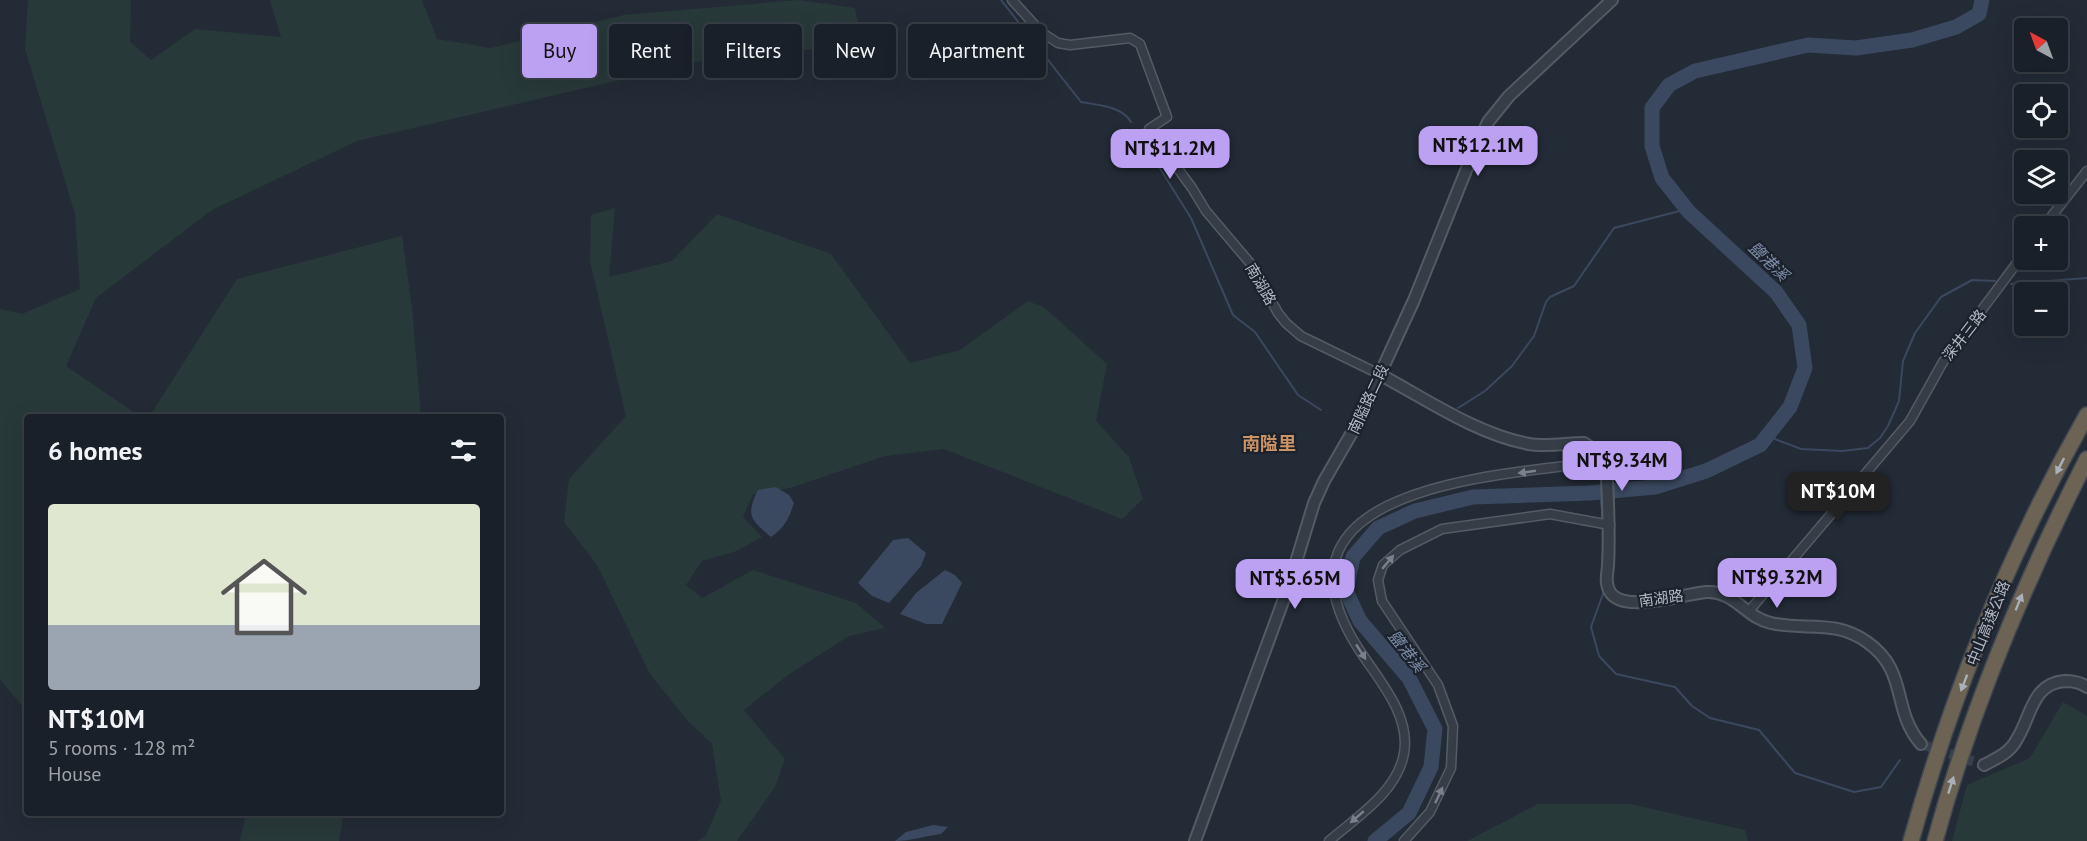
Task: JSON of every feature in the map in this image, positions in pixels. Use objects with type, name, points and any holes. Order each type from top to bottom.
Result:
[{"type":"highway","name":"中山高速公路","points":[[1911,841],[1945,734],[2004,582],[2087,415]]},
{"type":"highway","name":"中山高速公路","points":[[1935,841],[1949,789],[1998,654],[2047,538],[2087,459]]},
{"type":"street","name":"南湖路","points":[[1012,0],[1041,32],[1058,43],[1070,45],[1130,39],[1140,44],[1167,117],[1149,129],[1206,212],[1250,263],[1278,313],[1301,336],[1379,374],[1474,425],[1531,444],[1584,443],[1604,456],[1606,460]]},
{"type":"street","name":"南隘路二段","points":[[1195,841],[1289,585],[1314,503],[1358,422],[1414,300],[1473,153],[1488,122],[1509,96],[1612,0]]},
{"type":"street","points":[[2052,216],[2087,171]]},
{"type":"street","name":"深井三路","points":[[1749,611],[1910,421],[1943,362],[2014,267]]},
{"type":"street","points":[[1329,841],[1374,802],[1397,776],[1406,738],[1399,714],[1341,620],[1332,592],[1334,568],[1342,546],[1353,530],[1372,512],[1406,495],[1442,484],[1606,460],[1610,525],[1550,514],[1442,529],[1400,550],[1383,565],[1378,580],[1382,601],[1438,685],[1453,726],[1451,768],[1430,812],[1404,841]]},
{"type":"street","name":"南湖路","points":[[1610,525],[1606,579],[1608,590],[1615,598],[1635,603],[1710,592],[1730,596],[1749,611],[1770,623],[1838,627],[1870,644],[1894,670],[1910,731],[1921,744]]},
{"type":"street","points":[[1984,765],[2005,754],[2018,740],[2038,694],[2046,686],[2057,681],[2073,681],[2087,687]]},
{"type":"shaded area","points":[[28,0],[131,0],[130,42],[151,60],[195,29],[281,37],[270,0],[422,0],[437,39],[491,48],[522,40],[522,78],[597,78],[597,24],[588,24],[624,15],[798,0],[855,8],[858,24],[814,24],[814,49],[802,50],[802,24],[704,24],[704,61],[692,63],[692,24],[609,24],[609,78],[629,78],[357,141],[212,210],[96,298],[66,366],[137,414],[24,414],[24,708],[0,679],[0,309],[22,314],[80,289],[75,214],[25,49]]},
{"type":"shaded area","points":[[615,208],[609,277],[672,261],[717,214],[831,254],[910,363],[960,350],[1028,301],[1045,308],[1107,364],[1096,421],[1129,457],[1143,499],[1122,519],[944,449],[885,456],[790,488],[753,494],[743,517],[762,537],[734,552],[702,561],[686,585],[702,598],[753,570],[856,603],[885,628],[849,636],[788,675],[744,710],[785,759],[775,787],[737,841],[697,841],[705,837],[721,801],[712,744],[686,719],[650,674],[597,565],[564,522],[569,479],[626,416],[590,261],[591,215]]},
{"type":"shaded area","points":[[402,236],[412,308],[421,414],[151,414],[237,279]]},
{"type":"shaded area","points":[[2063,702],[2087,716],[2087,841],[1952,841],[1967,785],[2030,758]]},
{"type":"shaded area","points":[[1538,804],[1630,804],[1745,830],[1748,841],[1467,841]]},
{"type":"shaded area","points":[[245,816],[343,816],[339,841],[240,841]]},
{"type":"water","points":[[776,487],[789,495],[794,503],[786,523],[771,537],[755,522],[751,512],[758,490]]},
{"type":"water","points":[[908,538],[926,553],[921,566],[889,603],[872,596],[858,583],[893,540]]},
{"type":"water","points":[[945,570],[955,575],[962,583],[942,624],[926,624],[900,614],[916,593]]},
{"type":"water","points":[[933,825],[948,827],[941,834],[895,841],[906,832]]},
{"type":"waterway","points":[[1001,0],[1081,102],[1115,109],[1131,122]]},
{"type":"waterway","name":"鹽港溪","points":[[1375,841],[1409,813],[1431,767],[1435,729],[1409,678],[1360,621],[1346,591],[1353,557],[1378,528],[1415,511],[1473,497],[1590,493],[1655,487],[1706,471],[1760,445],[1790,407],[1805,368],[1799,325],[1776,292],[1689,212],[1662,178],[1652,146],[1652,108],[1669,85],[1695,71],[1808,45],[1856,48],[1912,40],[1956,27],[1979,14],[1982,0]]},
{"type":"waterway","points":[[1139,135],[1191,218],[1233,315],[1255,332],[1298,395],[1321,410]]},
{"type":"waterway","points":[[1458,408],[1485,391],[1512,366],[1534,336],[1546,302],[1550,297],[1574,286],[1614,228],[1687,209]]},
{"type":"waterway","points":[[2011,284],[2087,278]]},
{"type":"waterway","points":[[1767,436],[1801,449],[1842,451],[1868,448],[1880,438],[1888,426],[1899,401],[1903,361],[1915,333],[1941,297],[1972,280],[1995,281]]},
{"type":"waterway","points":[[1600,492],[1603,520]]},
{"type":"waterway","points":[[1602,571],[1603,549]]},
{"type":"waterway","points":[[1604,591],[1591,627],[1599,656],[1616,674],[1675,687],[1692,706],[1710,718],[1759,730],[1795,773],[1854,792],[1881,787],[1900,760]]},
{"type":"tunnel","points":[[1921,744],[1984,765]]},
{"type":"district","name":"南隘里","points":[[1269,443]]}]
